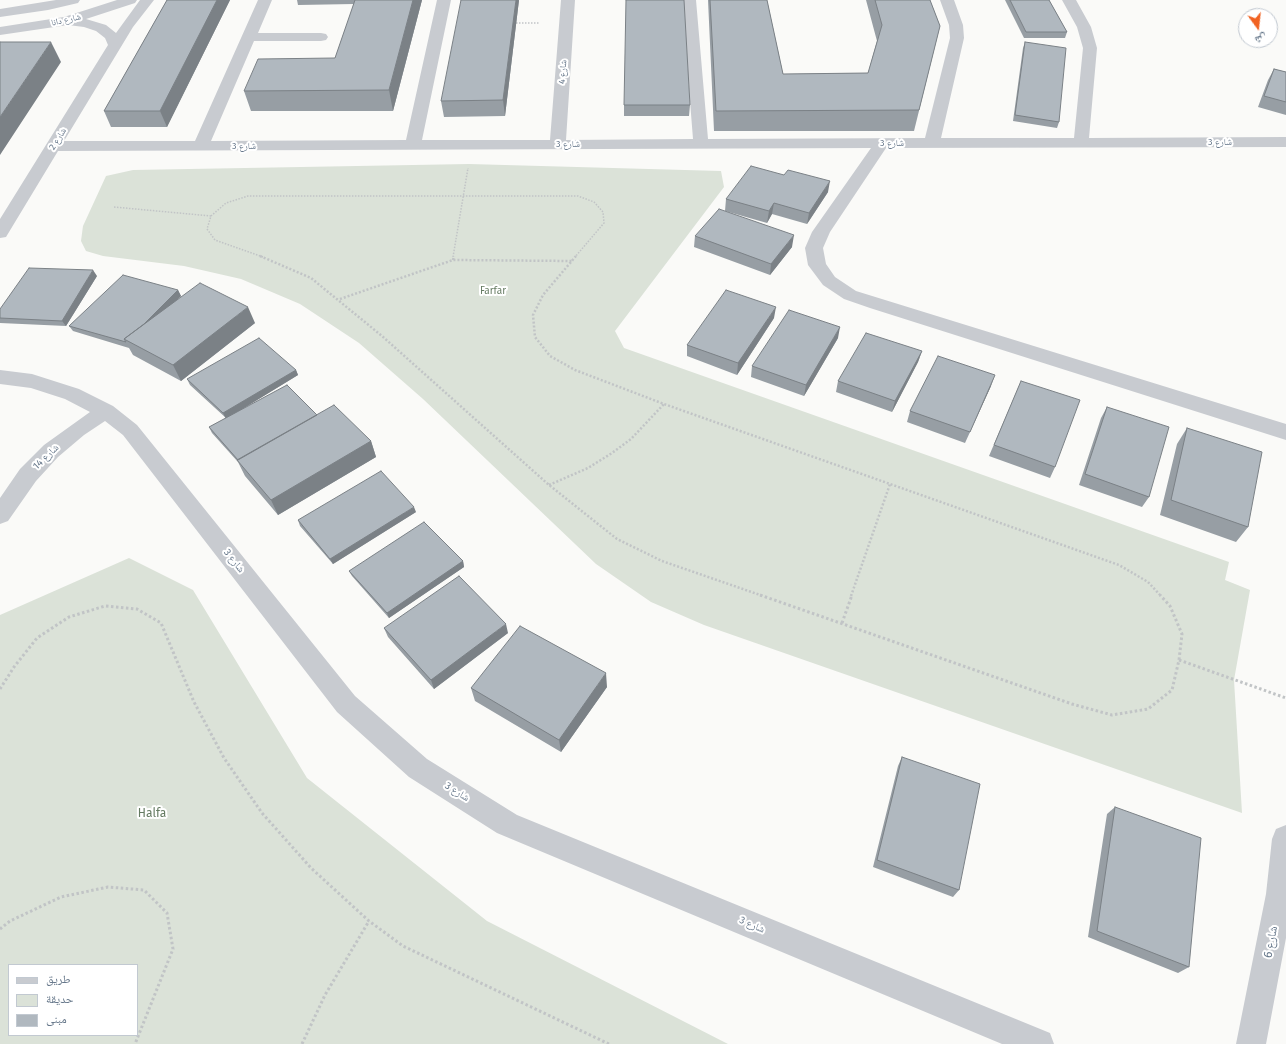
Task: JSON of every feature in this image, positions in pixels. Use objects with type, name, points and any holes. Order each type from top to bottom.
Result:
[{"type":"street","name":"شارع دانا","points":[[0,14],[73,0]]},
{"type":"street","name":"شارع دانا","points":[[0,30],[66,21],[130,0]]},
{"type":"street","name":"شارع 2","points":[[2,227],[54,146],[127,26],[147,0]]},
{"type":"street","points":[[201,146],[265,0]]},
{"type":"street","points":[[413,145],[444,0]]},
{"type":"street","name":"شارع 4","points":[[558,144],[568,0]]},
{"type":"street","points":[[689,0],[701,144]]},
{"type":"street","points":[[932,143],[957,38],[956,25],[947,0]]},
{"type":"street","points":[[1070,0],[1084,27],[1090,48],[1081,142]]},
{"type":"street","points":[[66,21],[86,23],[101,28],[111,36],[116,46]]},
{"type":"street","points":[[248,40],[319,40]]},
{"type":"street","name":"شارع 3","points":[[54,146],[1286,142]]},
{"type":"street","points":[[882,143],[821,232],[814,248],[816,265],[829,281],[850,295],[876,304],[1286,432]]},
{"type":"street","name":"شارع 3","points":[[0,376],[32,381],[72,394],[106,411],[130,430],[346,704],[418,768],[507,824],[1039,1044]]},
{"type":"street","name":"شارع 14","points":[[0,515],[28,475],[51,451],[77,430],[106,411]]},
{"type":"street","name":"شارع 6","points":[[1251,1044],[1280,894],[1286,839]]},
{"type":"path","points":[[453,260],[472,145]]},
{"type":"path","points":[[248,196],[578,196],[594,202],[603,212],[604,224],[542,295],[533,315],[535,336],[550,356],[575,370],[664,404],[1119,565],[1148,582],[1170,606],[1182,634],[1179,660],[1172,690],[1148,709],[1112,715],[1072,704],[662,561],[617,539],[549,485],[339,299],[311,278],[277,262],[215,240],[207,229],[211,216],[226,203],[248,196]]},
{"type":"path","points":[[114,207],[211,216]]},
{"type":"path","points":[[339,299],[453,260],[572,261]]},
{"type":"path","points":[[549,485],[588,468],[612,453],[631,439],[664,404]]},
{"type":"path","points":[[842,623],[890,484]]},
{"type":"path","points":[[0,689],[14,667],[37,638],[69,617],[105,606],[137,608],[162,623],[194,702],[224,758],[262,814],[311,868],[369,921],[403,946],[609,1044]]},
{"type":"path","points":[[1179,660],[1286,698]]},
{"type":"path","points":[[0,929],[10,920],[61,897],[108,887],[144,890],[167,913],[172,950],[135,1044]]},
{"type":"path","points":[[302,1044],[325,995],[369,921]]},
{"type":"green space","name":"Farfar","points":[[469,164],[721,171],[724,187],[615,331],[624,348],[1229,562],[1225,580],[1250,590],[1234,680],[1242,813],[704,625],[651,602],[596,564],[423,399],[359,343],[300,304],[241,279],[184,266],[103,256],[86,251],[81,241],[83,226],[106,176],[133,170]]},
{"type":"green space","name":"Halfa","points":[[129,558],[193,590],[307,778],[487,921],[728,1044],[0,1044],[0,615]]},
{"type":"building","points":[[167,0],[217,0],[160,111],[104,111]]},
{"type":"building","points":[[355,0],[413,0],[389,90],[244,91],[258,59],[335,58]]},
{"type":"building","points":[[461,0],[516,0],[503,100],[441,101]]},
{"type":"building","points":[[626,0],[684,0],[690,105],[624,105]]},
{"type":"building","points":[[710,0],[767,0],[783,74],[868,73],[882,25],[875,0],[930,0],[940,26],[919,110],[716,111]]},
{"type":"building","points":[[1010,0],[1049,0],[1067,32],[1026,32]]},
{"type":"building","points":[[0,42],[51,42],[0,117]]},
{"type":"building","points":[[1025,42],[1066,48],[1059,122],[1015,115]]},
{"type":"building","points":[[1274,69],[1286,72],[1286,102],[1264,96]]},
{"type":"building","points":[[751,166],[784,175],[788,170],[830,181],[809,213],[774,203],[769,211],[726,199]]},
{"type":"building","points":[[719,209],[794,235],[771,264],[695,236]]},
{"type":"building","points":[[29,268],[93,270],[62,321],[0,318],[0,309]]},
{"type":"building","points":[[123,275],[178,290],[144,324],[124,339],[126,342],[69,326]]},
{"type":"building","points":[[200,283],[248,307],[173,365],[124,339]]},
{"type":"building","points":[[726,290],[776,307],[738,363],[687,345]]},
{"type":"building","points":[[789,310],[840,327],[806,385],[752,366]]},
{"type":"building","points":[[866,333],[922,351],[895,401],[838,381]]},
{"type":"building","points":[[259,338],[296,370],[223,413],[187,379]]},
{"type":"building","points":[[938,356],[995,375],[970,432],[910,411]]},
{"type":"building","points":[[1021,381],[1080,400],[1055,467],[994,445]]},
{"type":"building","points":[[287,385],[317,415],[238,460],[209,427]]},
{"type":"building","points":[[334,405],[371,441],[271,500],[237,460]]},
{"type":"building","points":[[1107,407],[1169,427],[1149,497],[1085,474]]},
{"type":"building","points":[[1187,428],[1262,452],[1248,527],[1171,500]]},
{"type":"building","points":[[381,471],[414,507],[330,559],[298,520]]},
{"type":"building","points":[[424,522],[463,561],[387,613],[349,571]]},
{"type":"building","points":[[459,576],[506,624],[431,680],[384,628]]},
{"type":"building","points":[[520,626],[606,673],[559,740],[471,688]]},
{"type":"building","points":[[902,757],[980,784],[959,890],[877,860]]},
{"type":"building","points":[[1115,807],[1201,838],[1189,967],[1097,931]]}]
